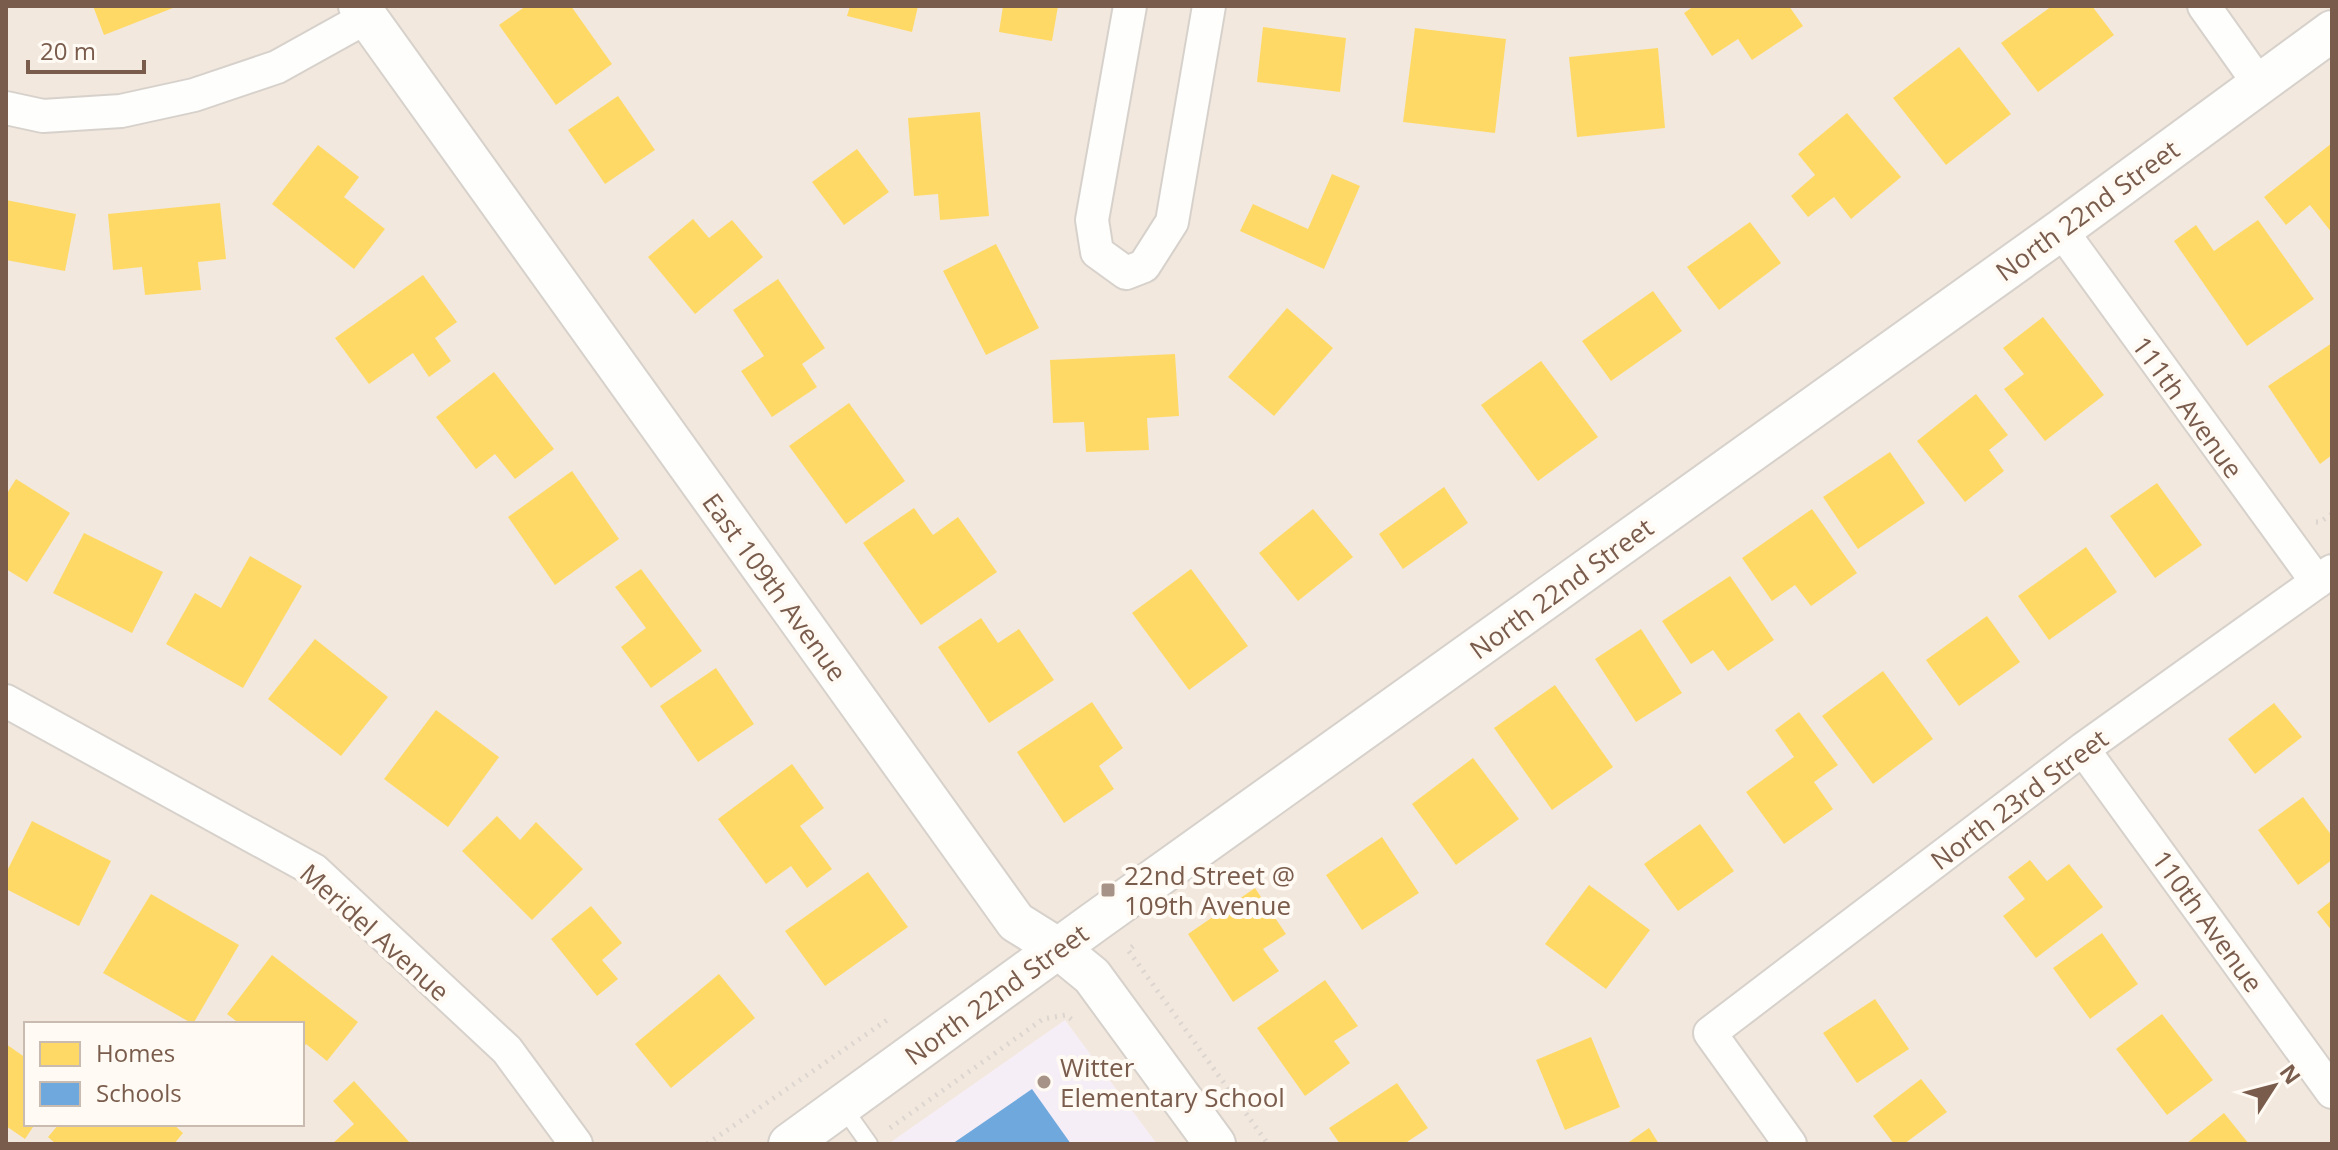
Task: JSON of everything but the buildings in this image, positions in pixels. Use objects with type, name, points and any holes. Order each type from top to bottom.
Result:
[{"type":"street","points":[[1130,6],[1092,220],[1097,252],[1126,273],[1144,266],[1172,222],[1209,6]]},
{"type":"street","points":[[2204,6],[2260,85]]},
{"type":"street","points":[[6,108],[43,116],[121,111],[194,95],[277,67],[363,12]]},
{"type":"street","name":"East 109th Avenue","points":[[363,12],[1016,922],[1059,949],[1092,976],[1215,1144]]},
{"type":"street","name":"North 22nd Street","points":[[789,1144],[2061,230],[2332,31]]},
{"type":"street","name":"111th Avenue","points":[[2061,230],[2324,577]]},
{"type":"street","name":"North 23rd Street","points":[[1790,1144],[1710,1033],[2083,749],[2324,577]]},
{"type":"street","name":"Meridel Avenue","points":[[6,701],[314,870],[507,1050],[576,1144]]},
{"type":"street","name":"110th Avenue","points":[[2083,749],[2332,1092]]},
{"type":"lane","points":[[842,1106],[869,1143]]},
{"type":"path","points":[[1141,940],[1128,950],[1268,1144]]},
{"type":"path","points":[[869,1143],[1043,1019]]},
{"type":"path","points":[[707,1144],[887,1020]]},
{"type":"shaded area","points":[[6,6],[2332,6],[2332,1144],[6,1144]]},
{"type":"shaded area","name":"Witter Elementary School","points":[[1065,1020],[1157,1144],[888,1144]]},
{"type":"place","name":"22nd Street @ 109th Avenue","points":[[1108,890]]},
{"type":"place","name":"Witter Elementary School","points":[[1044,1082]]}]
